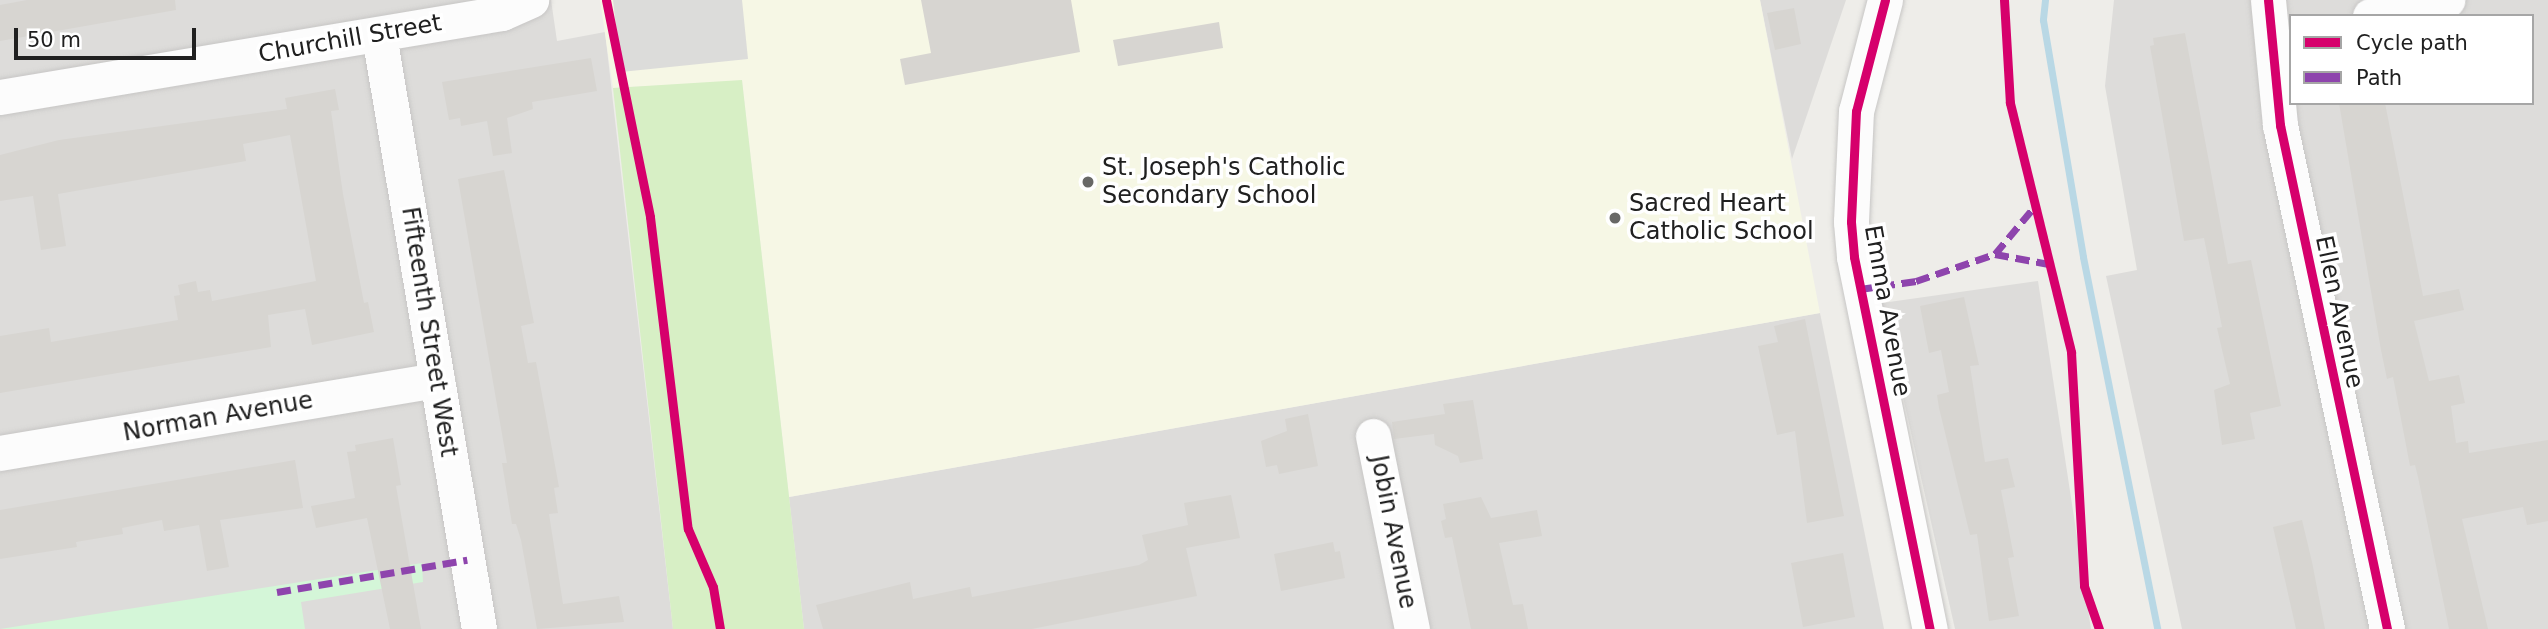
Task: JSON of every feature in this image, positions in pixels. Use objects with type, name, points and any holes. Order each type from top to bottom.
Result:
[{"type":"street","name":"Churchill Street","points":[[0,97],[502,13],[531,0]]},
{"type":"street","name":"Emma Avenue","points":[[1885,0],[1856,111],[1852,222],[1858,278],[1930,629]]},
{"type":"street","name":"Ellen Avenue","points":[[2268,0],[2280,34],[2280,125],[2387,629]]},
{"type":"street","points":[[2380,14],[2447,0]]},
{"type":"street","name":"Fifteenth Street West","points":[[380,35],[478,629]]},
{"type":"street","name":"Norman Avenue","points":[[0,453],[437,380]]},
{"type":"street","name":"Jobin Avenue","points":[[1373,436],[1412,629]]},
{"type":"shaded area","points":[[0,0],[551,0],[557,41],[605,32],[673,629],[0,629]]},
{"type":"shaded area","name":"St. Joseph's Catholic Secondary School","points":[[600,0],[1760,0],[1820,313],[789,497],[742,81],[613,88]]},
{"type":"shaded area","points":[[613,0],[742,0],[748,59],[621,72]]},
{"type":"shaded area","points":[[1760,0],[1846,0],[1792,159]]},
{"type":"shaded area","points":[[2114,0],[2548,0],[2548,629],[2182,629],[2106,276],[2137,270],[2105,86]]},
{"type":"shaded area","points":[[2038,281],[2091,629],[1955,629],[1882,303]]},
{"type":"shaded area","points":[[1820,313],[1884,629],[804,629],[789,497]]},
{"type":"green space","points":[[742,80],[804,629],[673,629],[613,88]]},
{"type":"green space","points":[[422,563],[423,582],[301,602],[305,629],[0,629]]},
{"type":"building","points":[[27,0],[175,0],[176,10],[0,41],[0,5]]},
{"type":"building","points":[[921,0],[1071,0],[1080,52],[905,85],[900,59],[931,53]]},
{"type":"building","points":[[1794,8],[1801,44],[1775,50],[1767,13]]},
{"type":"building","points":[[1219,22],[1223,48],[1118,66],[1113,40]]},
{"type":"building","points":[[2185,33],[2228,264],[2251,260],[2281,406],[2250,413],[2255,439],[2222,445],[2214,390],[2230,384],[2217,328],[2222,327],[2204,238],[2184,241],[2150,46],[2154,45],[2153,38]]},
{"type":"building","points":[[591,58],[597,91],[532,102],[533,109],[507,118],[512,153],[493,156],[487,121],[461,126],[460,118],[449,120],[442,82]]},
{"type":"building","points":[[335,89],[339,110],[331,111],[343,194],[364,303],[368,302],[374,332],[312,345],[305,309],[268,315],[271,347],[0,393],[0,336],[49,328],[51,342],[178,320],[174,296],[180,295],[178,285],[196,281],[198,292],[210,290],[212,301],[316,281],[290,135],[243,144],[246,161],[58,194],[66,246],[41,250],[33,196],[0,201],[0,155],[59,140],[287,109],[285,98]]},
{"type":"building","points":[[2339,105],[2385,105],[2423,296],[2459,289],[2464,310],[2414,321],[2429,381],[2459,375],[2465,403],[2451,406],[2456,443],[2468,441],[2469,453],[2548,440],[2548,521],[2527,525],[2523,507],[2462,519],[2488,629],[2449,629],[2418,477],[2415,465],[2410,466],[2393,377],[2387,379]]},
{"type":"building","points":[[504,170],[534,323],[521,326],[528,363],[536,362],[559,487],[554,488],[558,513],[549,514],[563,604],[619,596],[624,622],[537,629],[521,540],[516,524],[512,524],[502,463],[507,463],[458,179]]},
{"type":"building","points":[[1964,297],[1979,365],[1970,366],[1985,462],[2008,458],[2015,487],[2001,490],[2014,557],[2008,558],[2019,616],[1989,621],[1977,534],[1970,535],[1939,408],[1937,395],[1949,392],[1941,350],[1929,353],[1920,306]]},
{"type":"building","points":[[1805,319],[1844,516],[1807,523],[1795,431],[1777,435],[1758,346],[1778,342],[1774,326]]},
{"type":"building","points":[[1473,400],[1483,459],[1460,463],[1458,456],[1435,445],[1434,434],[1394,439],[1392,422],[1445,414],[1443,404]]},
{"type":"building","points":[[1308,414],[1318,466],[1279,474],[1277,465],[1266,467],[1261,441],[1287,431],[1285,419]]},
{"type":"building","points":[[393,438],[401,485],[396,486],[421,629],[390,629],[367,518],[316,528],[311,506],[355,498],[347,452],[356,451],[355,445]]},
{"type":"building","points":[[295,460],[303,508],[220,520],[229,567],[207,571],[199,525],[164,531],[162,520],[122,528],[123,534],[76,542],[77,547],[0,559],[0,510]]},
{"type":"building","points":[[1231,495],[1240,538],[1186,548],[1197,596],[1032,629],[823,629],[816,605],[910,582],[913,599],[970,587],[972,597],[1139,565],[1148,560],[1142,535],[1188,525],[1184,503]]},
{"type":"building","points":[[1481,497],[1491,518],[1537,510],[1542,536],[1499,543],[1513,605],[1523,604],[1528,629],[1471,629],[1452,537],[1445,538],[1441,521],[1446,519],[1443,504]]},
{"type":"building","points":[[2302,520],[2325,629],[2296,629],[2273,527]]},
{"type":"building","points":[[1333,542],[1335,552],[1340,551],[1345,578],[1281,591],[1274,554]]},
{"type":"building","points":[[1843,553],[1855,617],[1803,627],[1791,563]]},
{"type":"waterway","points":[[2045,0],[2043,20],[2083,257],[2157,629]]},
{"type":"marked path","points":[[1995,254],[2035,206]]},
{"type":"marked path","points":[[1860,289],[1916,281],[1995,254],[2049,264]]},
{"type":"marked path","points":[[277,592],[467,560]]},
{"type":"cycle path","points":[[606,0],[650,217],[688,529],[713,587],[720,629]]},
{"type":"cycle path","points":[[1885,0],[1856,111],[1851,222],[1854,257],[1930,629]]},
{"type":"cycle path","points":[[2004,0],[2010,103],[2071,352],[2084,586],[2099,629]]},
{"type":"cycle path","points":[[2268,0],[2280,125],[2387,629]]},
{"type":"place","name":"St. Joseph's Catholic Secondary School","points":[[1088,182]]},
{"type":"place","name":"Sacred Heart Catholic School","points":[[1615,218]]}]
